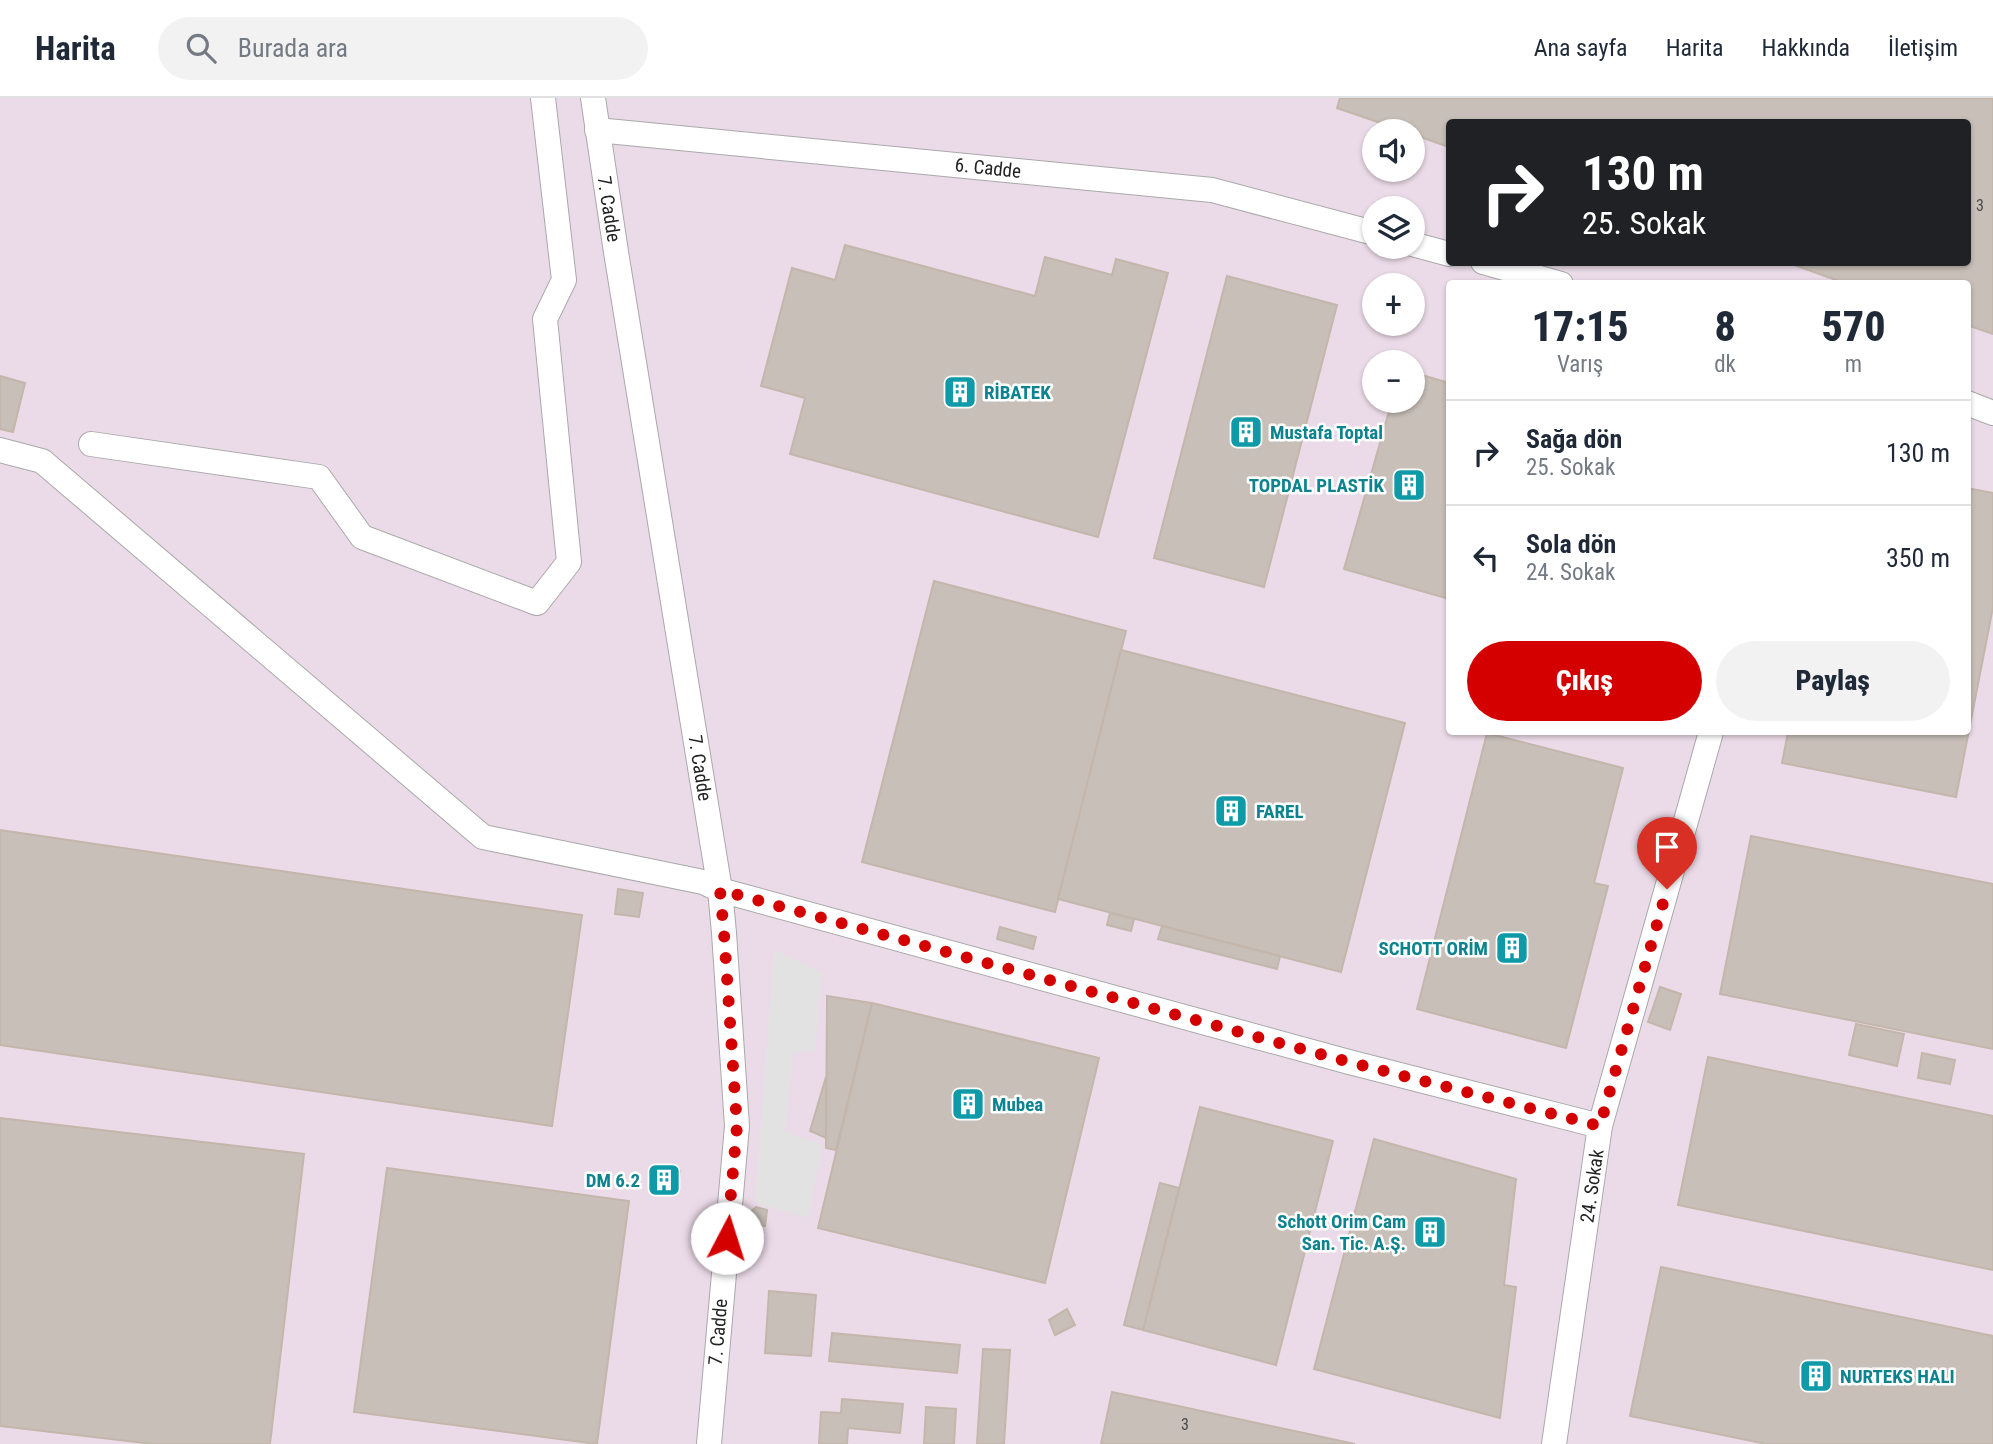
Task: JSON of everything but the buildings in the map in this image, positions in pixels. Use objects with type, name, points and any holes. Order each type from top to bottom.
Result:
[{"type":"street","points":[[91,444],[319,477],[362,537],[537,603],[569,562],[545,319],[564,280],[542,98]]},
{"type":"street","name":"7. Cadde","points":[[593,98],[720,890],[725,947],[737,1126],[709,1444]]},
{"type":"street","name":"6. Cadde","points":[[597,130],[1212,190],[1362,230]]},
{"type":"street","points":[[1425,248],[1446,253]]},
{"type":"street","points":[[1497,266],[1547,280]]},
{"type":"street","points":[[1971,405],[1993,413]]},
{"type":"street","points":[[0,450],[42,461],[483,837],[702,882],[720,890],[1349,1062],[1600,1126]]},
{"type":"street","name":"24. Sokak","points":[[1555,1444],[1600,1126],[1710,735]]},
{"type":"shaded area","points":[[0,98],[1993,98],[1993,1444],[0,1444]]},
{"type":"shaded area","points":[[774,950],[822,973],[815,1051],[793,1053],[785,1132],[823,1145],[808,1218],[755,1203]]},
{"type":"place","name":"RİBATEK","points":[[960,392]]},
{"type":"place","name":"Mustafa Toptal","points":[[1246,432]]},
{"type":"place","name":"TOPDAL PLASTİK","points":[[1409,485]]},
{"type":"place","name":"FAREL","points":[[1231,811]]},
{"type":"place","name":"SCHOTT ORİM","points":[[1512,948]]},
{"type":"place","name":"Mubea","points":[[968,1104]]},
{"type":"place","name":"DM 6.2","points":[[664,1180]]},
{"type":"place","name":"Schott Orim Cam San. Tic. A.Ş.","points":[[1430,1232]]},
{"type":"place","name":"NURTEKS HALI","points":[[1816,1376]]},
{"type":"route","points":[[727,1238],[737,1126],[720,890],[1349,1062],[1600,1126],[1667,889]]}]
